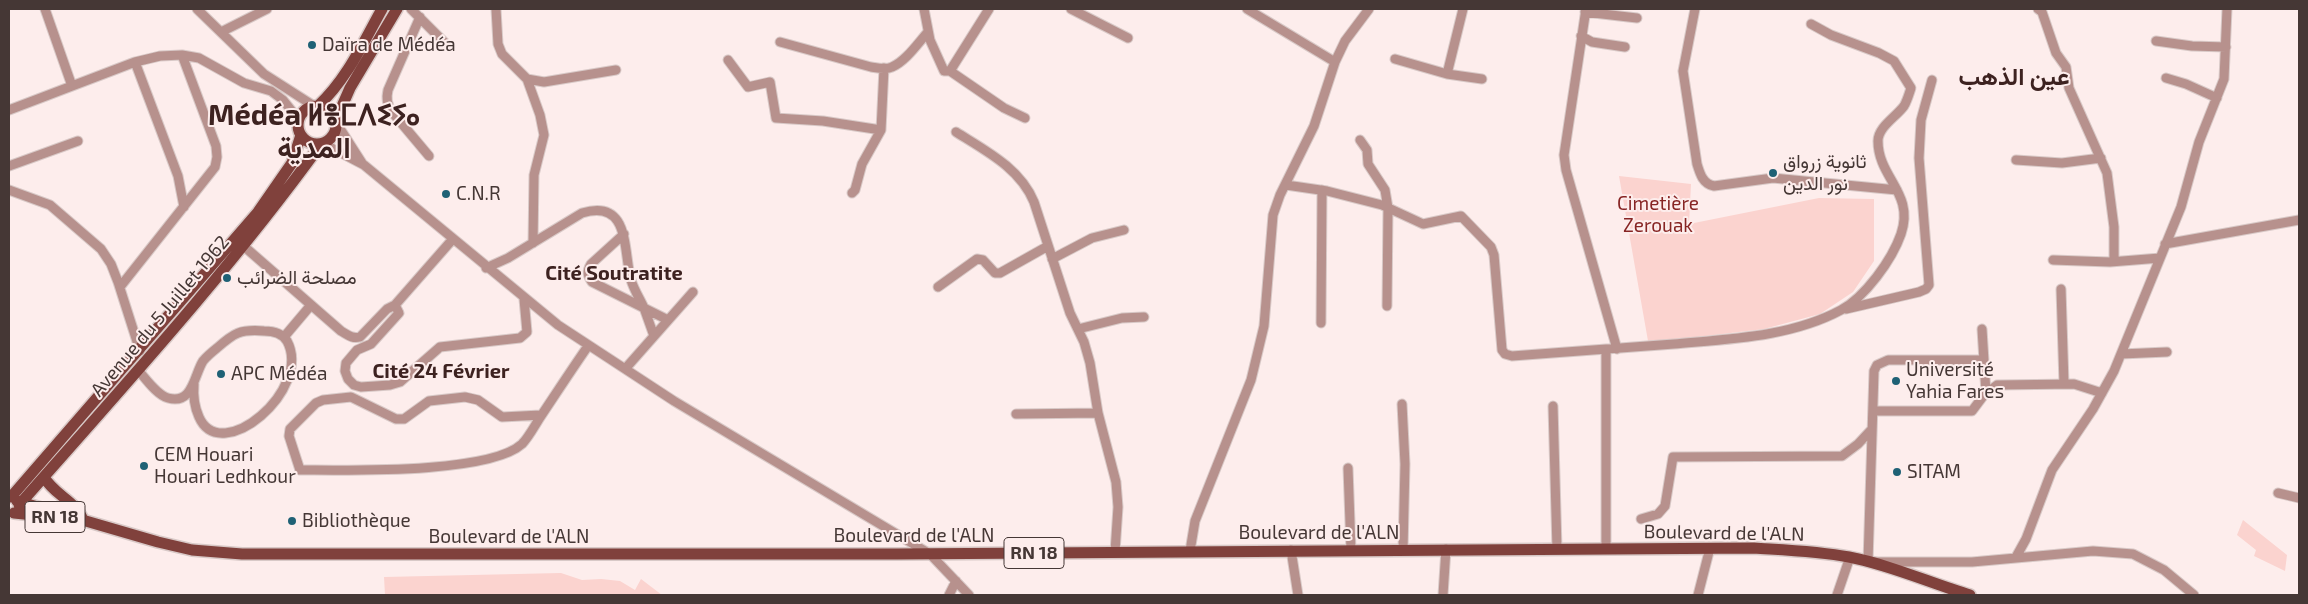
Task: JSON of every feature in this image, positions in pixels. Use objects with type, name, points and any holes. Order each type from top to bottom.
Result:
[{"type":"main road","points":[[382,9],[343,78],[332,92],[316,106],[304,111],[299,120],[301,135],[306,140],[322,144],[331,138],[350,88],[396,9]]},
{"type":"main road","points":[[316,106],[329,110],[336,122]]},
{"type":"main road","name":"Avenue du 5 Juillet 1962","points":[[13,507],[44,477],[138,370],[239,242],[288,169],[301,135]]},
{"type":"main road","name":"Avenue du 5 Juillet 1962","points":[[13,507],[140,351],[288,190],[322,144]]},
{"type":"main road","points":[[44,477],[56,492],[78,508],[89,521]]},
{"type":"main road","name":"RN 18","points":[[13,507],[89,521]]},
{"type":"main road","name":"Boulevard de l'ALN","points":[[89,521],[184,548],[242,554],[930,554],[1754,548],[1817,552],[1850,558],[1868,562],[1950,592],[1970,595]]},
{"type":"street","points":[[45,9],[72,86]]},
{"type":"street","points":[[197,9],[272,79],[316,106]]},
{"type":"street","points":[[221,32],[267,9]]},
{"type":"street","points":[[411,9],[446,44]]},
{"type":"street","points":[[496,9],[498,44],[502,54],[527,79],[540,115],[544,135],[534,175],[533,243]]},
{"type":"street","points":[[924,9],[930,40],[944,71],[950,71],[1004,108],[1025,118]]},
{"type":"street","points":[[950,71],[989,9]]},
{"type":"street","points":[[1071,9],[1128,38]]},
{"type":"street","points":[[1247,9],[1335,62]]},
{"type":"street","points":[[1190,551],[1195,521],[1251,380],[1256,362],[1264,326],[1273,215],[1314,126],[1335,62],[1345,41],[1369,9]]},
{"type":"street","points":[[1447,74],[1463,9]]},
{"type":"street","points":[[1695,9],[1683,71],[1696,164],[1702,178],[1708,185],[1714,186],[1782,178],[1897,190]]},
{"type":"street","points":[[2038,9],[2042,12],[2056,54],[2066,67],[2069,88],[2107,172],[2114,227],[2114,261]]},
{"type":"street","points":[[2016,557],[2026,539],[2052,470],[2093,409],[2121,354],[2181,207],[2199,142],[2224,79],[2228,9]]},
{"type":"street","points":[[1617,349],[1566,170],[1564,155],[1586,10],[1638,18]]},
{"type":"street","points":[[420,17],[388,90],[387,105],[429,156]]},
{"type":"street","points":[[1286,185],[1322,190],[1388,208],[1423,224],[1460,216],[1491,247],[1494,255],[1502,350],[1512,356],[1606,350],[1761,335],[1801,326],[1843,309],[1860,296],[1872,283],[1900,235],[1905,209],[1880,157],[1878,141],[1880,131],[1905,104],[1911,88],[1894,62],[1879,53],[1831,35],[1811,24]]},
{"type":"street","points":[[780,42],[871,67],[884,68],[892,67],[901,60],[928,32]]},
{"type":"street","points":[[1581,36],[1592,42],[1625,47]]},
{"type":"street","points":[[2156,42],[2226,47]]},
{"type":"street","points":[[9,110],[136,62],[160,56],[182,55],[199,58],[244,83],[265,89],[279,96],[299,120]]},
{"type":"street","points":[[120,287],[215,167],[217,157],[216,146],[182,55]]},
{"type":"street","points":[[1396,59],[1447,74],[1482,79]]},
{"type":"street","points":[[728,60],[748,87],[770,82],[776,118],[830,122],[881,130]]},
{"type":"street","points":[[136,62],[178,176],[184,207]]},
{"type":"street","points":[[852,194],[855,190],[862,164],[881,130],[884,68]]},
{"type":"street","points":[[527,79],[544,82],[616,70]]},
{"type":"street","points":[[2166,78],[2186,84],[2217,98]]},
{"type":"street","points":[[265,89],[272,79]]},
{"type":"street","points":[[1843,309],[1919,292],[1926,289],[1929,285],[1919,158],[1921,120],[1932,80]]},
{"type":"street","points":[[336,122],[364,165]]},
{"type":"street","points":[[956,132],[997,158],[1029,189],[1070,313],[1090,363],[1098,413],[1116,482],[1118,508],[1115,552]]},
{"type":"street","points":[[1360,140],[1367,150],[1368,164],[1385,190],[1388,208],[1387,306]]},
{"type":"street","points":[[9,166],[78,141]]},
{"type":"street","points":[[322,144],[364,165],[452,240],[558,326],[625,370],[930,554],[969,595]]},
{"type":"street","points":[[2016,160],[2062,163],[2102,158]]},
{"type":"street","points":[[9,190],[50,205],[101,249],[111,264],[120,287],[140,351]]},
{"type":"street","points":[[1322,190],[1322,323]]},
{"type":"street","points":[[486,268],[495,265],[582,214],[593,210],[602,211],[622,226],[631,280],[654,336]]},
{"type":"street","points":[[2165,244],[2299,220]]},
{"type":"street","points":[[1052,259],[1092,238],[1124,230]]},
{"type":"street","points":[[624,234],[591,264],[588,276],[592,282],[668,320]]},
{"type":"street","points":[[239,242],[341,331],[350,337],[356,338],[360,337],[387,309],[395,305],[452,240]]},
{"type":"street","points":[[938,287],[977,259],[983,260],[995,273],[1000,273],[1048,246]]},
{"type":"street","points":[[2053,260],[2114,261],[2160,258]]},
{"type":"street","points":[[2061,289],[2064,384]]},
{"type":"street","points":[[625,370],[693,292]]},
{"type":"street","points":[[395,305],[399,313],[378,338],[372,344],[357,350],[346,363],[345,371],[348,379],[354,385],[361,388],[400,382],[440,347],[520,338],[527,332],[524,299]]},
{"type":"street","points":[[284,337],[311,305]]},
{"type":"street","points":[[1078,329],[1122,318],[1144,317]]},
{"type":"street","points":[[1982,329],[1986,393]]},
{"type":"street","points":[[242,330],[276,332],[284,337],[289,348],[291,371],[289,379],[284,389],[255,422],[243,429],[228,433],[209,430],[202,424],[193,396],[197,372],[204,359],[231,335],[242,330]]},
{"type":"street","points":[[541,415],[502,417],[478,400],[465,397],[429,401],[404,419],[396,419],[358,399],[342,397],[316,403],[293,425],[289,436],[300,470],[412,468],[480,461],[499,457],[522,444],[588,346]]},
{"type":"street","points":[[1606,350],[1606,549]]},
{"type":"street","points":[[2121,354],[2167,352]]},
{"type":"street","points":[[1984,360],[1881,362],[1874,371],[1868,562],[1972,562],[2093,551],[2133,554],[2164,570],[2194,595]]},
{"type":"street","points":[[138,370],[162,395],[170,398],[180,398],[188,394],[194,384]]},
{"type":"street","points":[[1873,411],[1966,412],[1977,407],[1986,393],[1997,385],[2006,384],[2064,384],[2083,386],[2102,393]]},
{"type":"street","points":[[1402,404],[1405,464],[1404,550]]},
{"type":"street","points":[[1553,406],[1557,549]]},
{"type":"street","points":[[1016,414],[1098,413]]},
{"type":"street","points":[[1641,519],[1658,514],[1665,506],[1673,457],[1842,456],[1858,444],[1872,429]]},
{"type":"street","points":[[1348,468],[1351,550]]},
{"type":"street","points":[[2278,492],[2299,498]]},
{"type":"street","points":[[1698,595],[1710,548]]},
{"type":"street","points":[[1291,550],[1298,595]]},
{"type":"street","points":[[1443,595],[1446,550]]},
{"type":"street","points":[[1837,595],[1850,558]]},
{"type":"street","points":[[949,595],[956,582]]},
{"type":"green space","name":"Cimetière Zerouak","points":[[1619,176],[1691,184],[1689,224],[1819,198],[1874,199],[1874,261],[1853,292],[1820,314],[1764,329],[1648,341]]},
{"type":"green space","points":[[2243,520],[2287,555],[2285,571],[2254,556],[2256,550],[2237,535]]},
{"type":"green space","points":[[561,573],[582,580],[620,581],[635,590],[641,579],[662,595],[385,595],[384,577]]},
{"type":"place","name":"Daïra de Médéa","points":[[312,45]]},
{"type":"place","name":"ثانوية زرواق نور الدين","points":[[1773,173]]},
{"type":"place","name":"C.N.R","points":[[446,194]]},
{"type":"place","name":"مصلحة الضرائب","points":[[227,278]]},
{"type":"place","name":"APC Médéa","points":[[221,374]]},
{"type":"place","name":"Université Yahia Fares","points":[[1896,381]]},
{"type":"place","name":"CEM Houari Houari Ledhkour","points":[[144,466]]},
{"type":"place","name":"SITAM","points":[[1897,472]]},
{"type":"place","name":"Bibliothèque","points":[[292,521]]},
{"type":"district","name":"عين الذهب","points":[[2014,77]]},
{"type":"district","name":"Médéa ⵍⴻⵎⴷⵉⵢⴰ المدية","points":[[314,132]]},
{"type":"district","name":"Cité Soutratite","points":[[614,273]]},
{"type":"district","name":"Cité 24 Février","points":[[441,371]]}]
